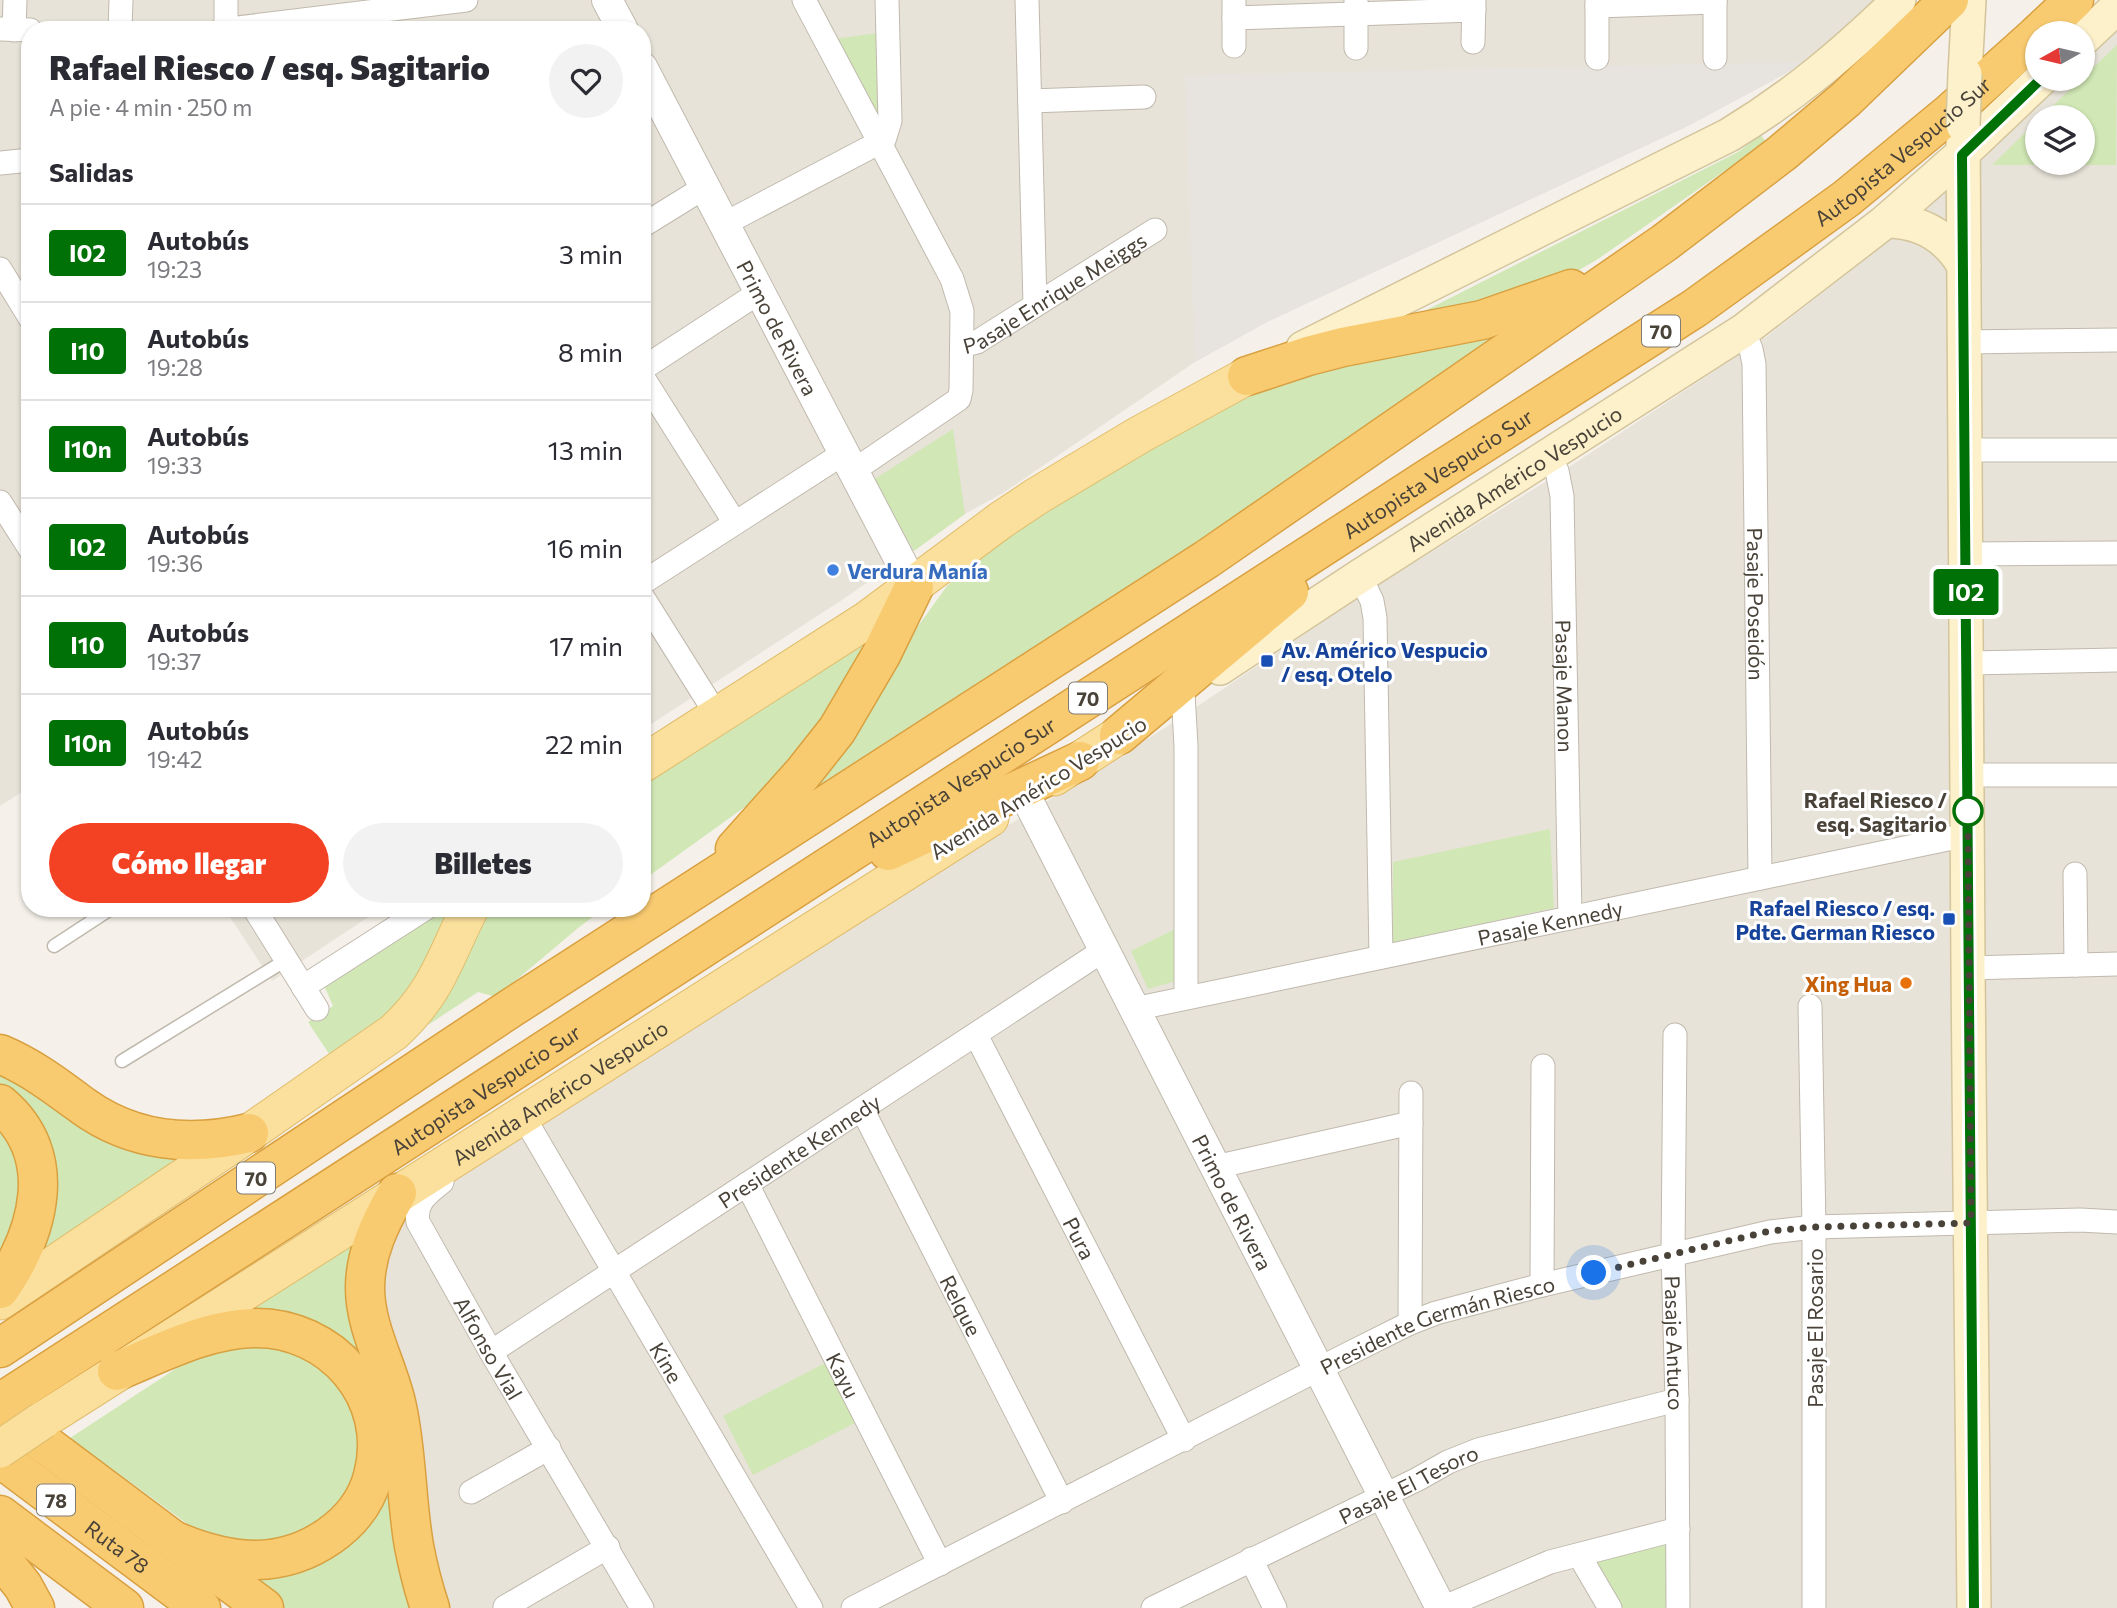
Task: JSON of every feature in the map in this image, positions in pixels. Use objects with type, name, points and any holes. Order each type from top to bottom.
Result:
[{"type":"highway","name":"70","points":[[0,1348],[511,1008],[1207,559],[1664,243],[1782,153],[1846,99],[1949,0]]},
{"type":"highway","name":"Autopista Vespucio Sur","points":[[2052,21],[2074,0]]},
{"type":"highway","name":"Autopista Vespucio Sur","points":[[4,1403],[1424,481],[1643,343],[1750,270],[1887,165],[2025,46]]},
{"type":"highway","points":[[1247,376],[1343,347],[1457,326],[1507,313],[1600,276],[1664,243]]},
{"type":"highway","points":[[1119,735],[1424,481]]},
{"type":"highway","points":[[687,894],[739,845],[821,751],[850,709],[914,587]]},
{"type":"highway","points":[[753,915],[1080,761]]},
{"type":"highway","points":[[0,1054],[35,1071],[98,1116],[137,1133],[188,1141],[217,1140],[250,1133]]},
{"type":"highway","points":[[0,1104],[17,1121],[29,1141],[38,1186],[37,1210],[30,1235],[0,1289]]},
{"type":"highway","points":[[397,1193],[373,1242],[366,1266],[365,1289],[371,1324],[398,1409],[414,1544],[419,1574],[430,1608]]},
{"type":"highway","points":[[117,1371],[212,1335],[238,1329],[276,1329],[302,1336],[332,1352],[349,1368],[369,1400],[377,1438],[374,1475],[359,1508],[331,1535],[297,1553],[255,1560],[213,1555],[175,1541]]},
{"type":"highway","points":[[4,1403],[175,1541],[264,1608]]},
{"type":"highway","name":"Ruta 78","points":[[0,1458],[201,1608]]},
{"type":"highway","name":"78","points":[[0,1515],[124,1608]]},
{"type":"highway","points":[[0,1548],[79,1608]]},
{"type":"highway","points":[[0,1557],[23,1586],[35,1608]]},
{"type":"main road","points":[[651,758],[867,620],[1037,496],[1139,435],[1247,376],[1729,135],[1784,100],[1822,71],[1899,0]]},
{"type":"main road","points":[[1969,0],[1962,140],[1975,1608]]},
{"type":"main road","points":[[2095,28],[2117,7]]},
{"type":"main road","points":[[1965,74],[1977,90],[2005,100]]},
{"type":"main road","name":"Avenida Américo Vespucio","points":[[0,1449],[117,1371],[1080,761],[1360,576],[1742,331],[1886,221],[1962,140],[2005,100],[2025,88]]},
{"type":"main road","points":[[1886,221],[1911,223],[1934,232],[1946,241],[1964,266]]},
{"type":"main road","points":[[0,1301],[374,1048],[415,1013],[440,975],[466,917]]},
{"type":"street","points":[[15,0],[15,30]]},
{"type":"street","points":[[120,21],[121,0]]},
{"type":"street","points":[[225,21],[226,0]]},
{"type":"street","points":[[263,21],[327,8],[466,0]]},
{"type":"street","points":[[607,0],[618,21]]},
{"type":"street","points":[[804,0],[955,286],[962,311],[962,346]]},
{"type":"street","points":[[724,224],[880,144],[887,136],[890,121],[887,0]]},
{"type":"street","points":[[1027,0],[1035,304]]},
{"type":"street","points":[[1597,58],[1597,3],[1715,1],[1715,58]]},
{"type":"street","points":[[1234,46],[1234,9],[1474,5],[1473,42]]},
{"type":"street","points":[[1356,7],[1356,48]]},
{"type":"street","name":"Primo de Rivera","points":[[651,92],[705,187],[914,587]]},
{"type":"street","points":[[1030,101],[1144,97]]},
{"type":"street","points":[[0,163],[21,161]]},
{"type":"street","points":[[651,220],[705,187]]},
{"type":"street","name":"Pasaje Enrique Meiggs","points":[[651,577],[735,523],[959,399],[962,346],[978,342],[1155,230]]},
{"type":"street","points":[[0,270],[21,304]]},
{"type":"street","points":[[651,363],[760,292]]},
{"type":"street","name":"Pasaje Poseidón","points":[[1742,331],[1751,349],[1754,364],[1760,878]]},
{"type":"street","points":[[1964,342],[2117,340]]},
{"type":"street","points":[[651,390],[735,523]]},
{"type":"street","points":[[1965,450],[2117,450]]},
{"type":"street","name":"Pasaje Manon","points":[[1548,456],[1557,471],[1562,496],[1570,918]]},
{"type":"street","points":[[0,502],[21,535]]},
{"type":"street","points":[[1966,554],[2117,553]]},
{"type":"street","points":[[1360,576],[1372,601],[1375,618],[1381,957]]},
{"type":"street","points":[[651,610],[718,717]]},
{"type":"street","points":[[1967,663],[2117,660]]},
{"type":"street","points":[[1183,693],[1186,746],[1186,998]]},
{"type":"street","points":[[1968,775],[2117,775]]},
{"type":"street","name":"Primo de Rivera","points":[[1026,795],[1441,1608]]},
{"type":"street","name":"Pasaje Kennedy","points":[[1135,1009],[1967,835]]},
{"type":"street","points":[[2075,874],[2076,965]]},
{"type":"street","points":[[260,917],[317,1009]]},
{"type":"street","points":[[303,987],[408,917]]},
{"type":"street","name":"Presidente Kennedy","points":[[491,1352],[1104,950]]},
{"type":"street","points":[[1968,968],[2117,964]]},
{"type":"street","name":"Pasaje El Rosario","points":[[1810,1006],[1814,1227],[1814,1608]]},
{"type":"street","name":"Pura","points":[[976,1035],[1184,1440]]},
{"type":"street","name":"Pasaje Antuco","points":[[1675,1035],[1674,1254],[1678,1608]]},
{"type":"street","points":[[1542,1286],[1543,1066]]},
{"type":"street","points":[[1410,1093],[1410,1323]]},
{"type":"street","name":"Relque","points":[[862,1109],[1062,1502]]},
{"type":"street","name":"Kine","points":[[522,1114],[811,1608]]},
{"type":"street","name":"Alfonso Vial","points":[[522,1114],[424,1198],[417,1209],[418,1222],[491,1352],[642,1608]]},
{"type":"street","points":[[1215,1167],[1411,1123]]},
{"type":"street","name":"Kayu","points":[[747,1184],[940,1564]]},
{"type":"street","name":"Presidente Germán Riesco","points":[[853,1608],[1410,1323],[1437,1313],[1770,1231],[1814,1227],[2080,1220],[2117,1222]]},
{"type":"street","name":"Pasaje El Tesoro","points":[[1153,1608],[1448,1462],[1478,1450],[1677,1400]]},
{"type":"street","points":[[471,1492],[549,1448]]},
{"type":"street","points":[[1441,1608],[1536,1567],[1678,1530]]},
{"type":"street","points":[[505,1607],[608,1547]]},
{"type":"street","points":[[1579,1555],[1610,1608]]},
{"type":"street","points":[[1251,1559],[1275,1608]]},
{"type":"lane","points":[[54,946],[98,917]]},
{"type":"lane","points":[[122,1061],[286,960]]},
{"type":"shaded area","points":[[0,0],[1879,0],[1807,62],[1688,126],[1267,322],[1195,362],[1003,493],[965,514],[845,598],[651,724],[651,21],[21,21],[21,793],[0,806]]},
{"type":"shaded area","points":[[2117,22],[2117,1608],[442,1608],[376,1299],[379,1232],[534,1121],[1171,724],[1370,590],[1566,469],[1766,337],[1885,244],[2025,113],[2025,175],[2095,175],[2095,105],[2033,105],[2048,91],[2095,91],[2095,44]]},
{"type":"shaded area","points":[[1807,62],[1688,126],[1267,322],[1195,362],[1185,75]]},
{"type":"shaded area","points":[[230,917],[368,917],[272,981]]},
{"type":"green space","points":[[878,33],[880,132],[834,39]]},
{"type":"green space","points":[[2117,45],[2116,165],[2095,165],[2095,105],[2054,105],[2068,91],[2095,91],[2095,66]]},
{"type":"green space","points":[[2025,133],[2025,165],[1992,165]]},
{"type":"green space","points":[[1761,135],[1766,142],[1598,259],[1555,284],[1385,331],[1738,152]]},
{"type":"green space","points":[[1527,329],[813,789],[850,745],[916,629],[947,586],[1000,537],[1148,446],[1232,403],[1341,364]]},
{"type":"green space","points":[[953,429],[965,514],[914,551],[873,480]]},
{"type":"green space","points":[[901,610],[785,770],[749,804],[651,875],[651,776]]},
{"type":"green space","points":[[1550,829],[1554,908],[1393,943],[1393,862]]},
{"type":"green space","points":[[423,917],[449,917],[415,990],[333,1060],[308,1022],[333,1006],[324,985]]},
{"type":"green space","points":[[484,917],[593,917],[496,997],[478,992],[428,1025],[454,982]]},
{"type":"green space","points":[[1175,929],[1176,981],[1148,989],[1131,951]]},
{"type":"green space","points":[[0,1067],[191,1155],[23,1266],[44,1223],[0,1090]]},
{"type":"green space","points":[[0,1120],[27,1173],[0,1266]]},
{"type":"green space","points":[[363,1237],[417,1608],[282,1608],[229,1568],[323,1557],[380,1402],[242,1314]]},
{"type":"green space","points":[[228,1345],[307,1348],[365,1421],[349,1506],[276,1548],[204,1536],[70,1438],[186,1362]]},
{"type":"green space","points":[[827,1362],[857,1422],[753,1475],[723,1416]]},
{"type":"green space","points":[[1667,1540],[1669,1608],[1619,1608],[1592,1561]]},
{"type":"bus line","name":"I02","points":[[1974,1608],[1962,155],[2029,91]]},
{"type":"place","name":"Verdura Manía","points":[[833,570]]},
{"type":"place","name":"Av. Américo Vespucio / esq. Otelo","points":[[1267,661]]},
{"type":"place","name":"Rafael Riesco / esq. Sagitario","points":[[1968,811]]},
{"type":"place","name":"Rafael Riesco / esq. Pdte. German Riesco","points":[[1949,919]]},
{"type":"place","name":"Xing Hua","points":[[1906,983]]},
{"type":"route","points":[[1594,1273],[1770,1231],[1814,1227],[1971,1223],[1968,811]]}]
